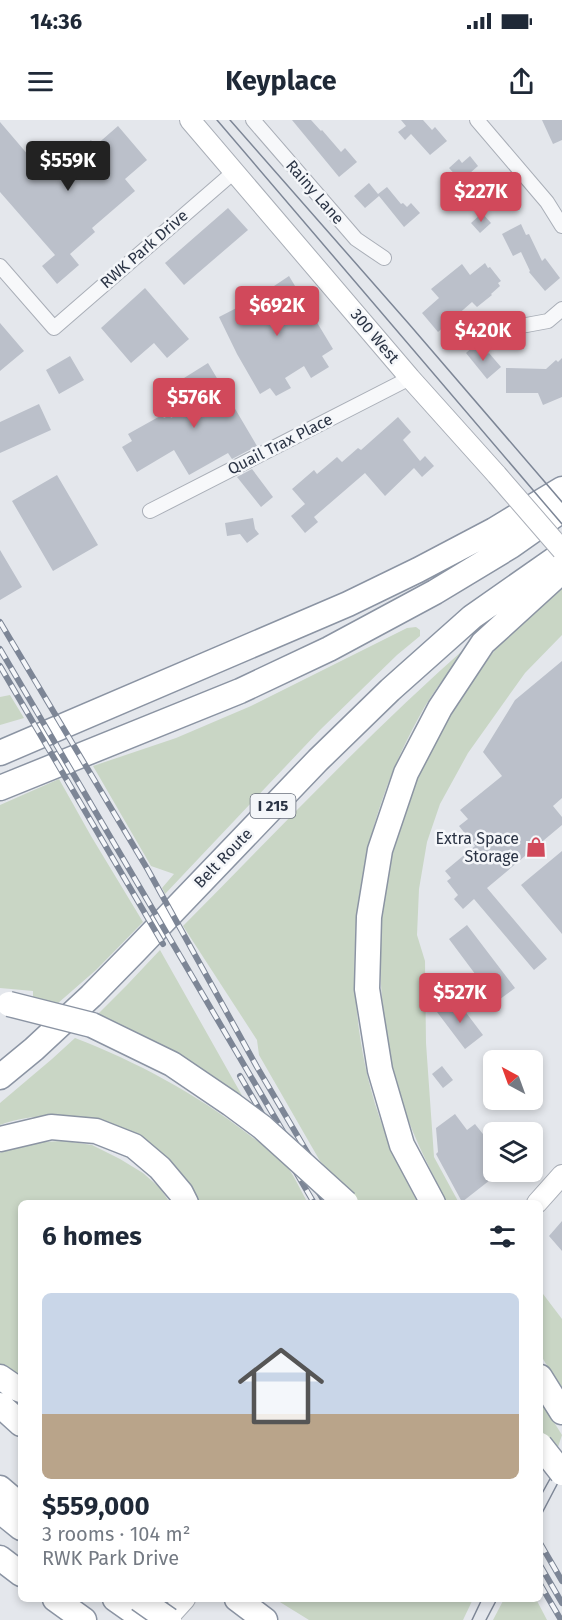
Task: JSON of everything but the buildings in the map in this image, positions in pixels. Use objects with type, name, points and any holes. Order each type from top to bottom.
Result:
[{"type":"highway","points":[[0,753],[358,599],[494,530],[562,489]]},
{"type":"highway","points":[[0,788],[240,691],[329,649],[435,592],[511,546],[562,510]]},
{"type":"highway","name":"Belt Route","points":[[0,1077],[91,996],[318,760],[390,690],[472,617],[562,552]]},
{"type":"highway","points":[[431,1200],[402,1145],[380,1070],[367,989],[369,917],[380,850],[406,773],[446,699],[483,643],[562,571]]},
{"type":"highway","points":[[0,742],[141,693]]},
{"type":"highway","points":[[5,1004],[92,1025],[172,1064],[262,1127],[343,1200]]},
{"type":"highway","points":[[0,1139],[51,1127],[96,1131],[134,1146],[160,1168],[184,1200]]},
{"type":"highway","points":[[0,1377],[18,1388]]},
{"type":"highway","points":[[543,1382],[562,1412]]},
{"type":"highway","points":[[0,1405],[18,1421]]},
{"type":"highway","points":[[543,1449],[562,1473]]},
{"type":"highway","points":[[0,1488],[18,1503]]},
{"type":"highway","points":[[0,1512],[18,1526]]},
{"type":"highway","points":[[0,1558],[18,1572]]},
{"type":"highway","points":[[59,1602],[83,1619]]},
{"type":"highway","points":[[119,1602],[145,1620]]},
{"type":"highway","points":[[143,1602],[168,1620]]},
{"type":"highway","points":[[241,1602],[264,1619]]},
{"type":"street","name":"300 West","points":[[190,120],[562,552]]},
{"type":"street","name":"Rainy Lane","points":[[253,120],[356,239],[384,258]]},
{"type":"street","points":[[481,122],[547,202],[562,226]]},
{"type":"street","name":"RWK Park Drive","points":[[0,266],[54,328],[235,171]]},
{"type":"street","points":[[521,326],[548,321],[562,309]]},
{"type":"street","name":"Quail Trax Place","points":[[150,511],[410,378]]},
{"type":"street","points":[[540,1200],[562,1175]]},
{"type":"street","points":[[168,1620],[183,1602]]},
{"type":"green space","points":[[562,587],[562,635],[525,673],[468,753],[440,804],[427,842],[419,889],[417,935],[425,961],[426,1043],[434,1157],[457,1200],[446,1200],[407,1116],[389,1050],[383,1013],[381,976],[380,938],[383,901],[397,827],[409,792],[427,753],[480,669],[523,620]]},
{"type":"green space","points":[[416,627],[420,630],[420,636],[397,655],[320,730],[165,894],[162,888],[174,874],[151,866],[93,766],[176,738],[251,706],[407,628]]},
{"type":"green space","points":[[471,643],[419,717],[396,763],[378,812],[365,862],[357,912],[355,964],[357,1015],[365,1066],[387,1138],[417,1200],[357,1200],[320,1161],[259,1055],[257,1040],[183,926],[361,746]]},
{"type":"green space","points":[[10,695],[24,718],[0,725],[0,697]]},
{"type":"green space","points":[[59,779],[143,922],[96,970],[57,1004],[33,997],[33,991],[0,988],[0,805]]},
{"type":"green space","points":[[160,950],[244,1099],[94,1018]]},
{"type":"green space","points":[[75,1038],[121,1057],[165,1080],[228,1119],[271,1151],[284,1163],[306,1200],[191,1200],[81,1118],[40,1117],[19,1119],[0,1125],[0,1103]]},
{"type":"green space","points":[[65,1141],[92,1145],[143,1173],[160,1188],[168,1200],[18,1200],[18,1377],[0,1368],[0,1153],[7,1149],[40,1142]]},
{"type":"green space","points":[[543,1294],[562,1319],[562,1390],[543,1359]]},
{"type":"green space","points":[[543,1405],[562,1435],[557,1450],[543,1433]]},
{"type":"green space","points":[[280,1602],[472,1602],[463,1620],[309,1620]]},
{"type":"green space","points":[[502,1602],[538,1602],[547,1620],[493,1620]]},
{"type":"tram line","points":[[217,120],[562,524]]},
{"type":"tram line","points":[[230,120],[562,502]]},
{"type":"tram line","points":[[543,1492],[562,1457]]},
{"type":"tram line","points":[[543,1511],[562,1475]]},
{"type":"tram line","points":[[472,1620],[481,1602]]},
{"type":"tram line","points":[[486,1620],[495,1602]]},
{"type":"railway","points":[[0,622],[148,870],[257,1067],[335,1200]]},
{"type":"railway","points":[[0,649],[323,1200]]},
{"type":"railway","points":[[0,666],[163,944]]},
{"type":"railway","points":[[240,1076],[312,1200]]},
{"type":"railway","points":[[543,1548],[562,1581]]},
{"type":"railway","points":[[543,1570],[562,1603]]},
{"type":"railway","points":[[543,1589],[561,1620]]},
{"type":"place","name":"Extra Space Storage","points":[[536,847]]}]
